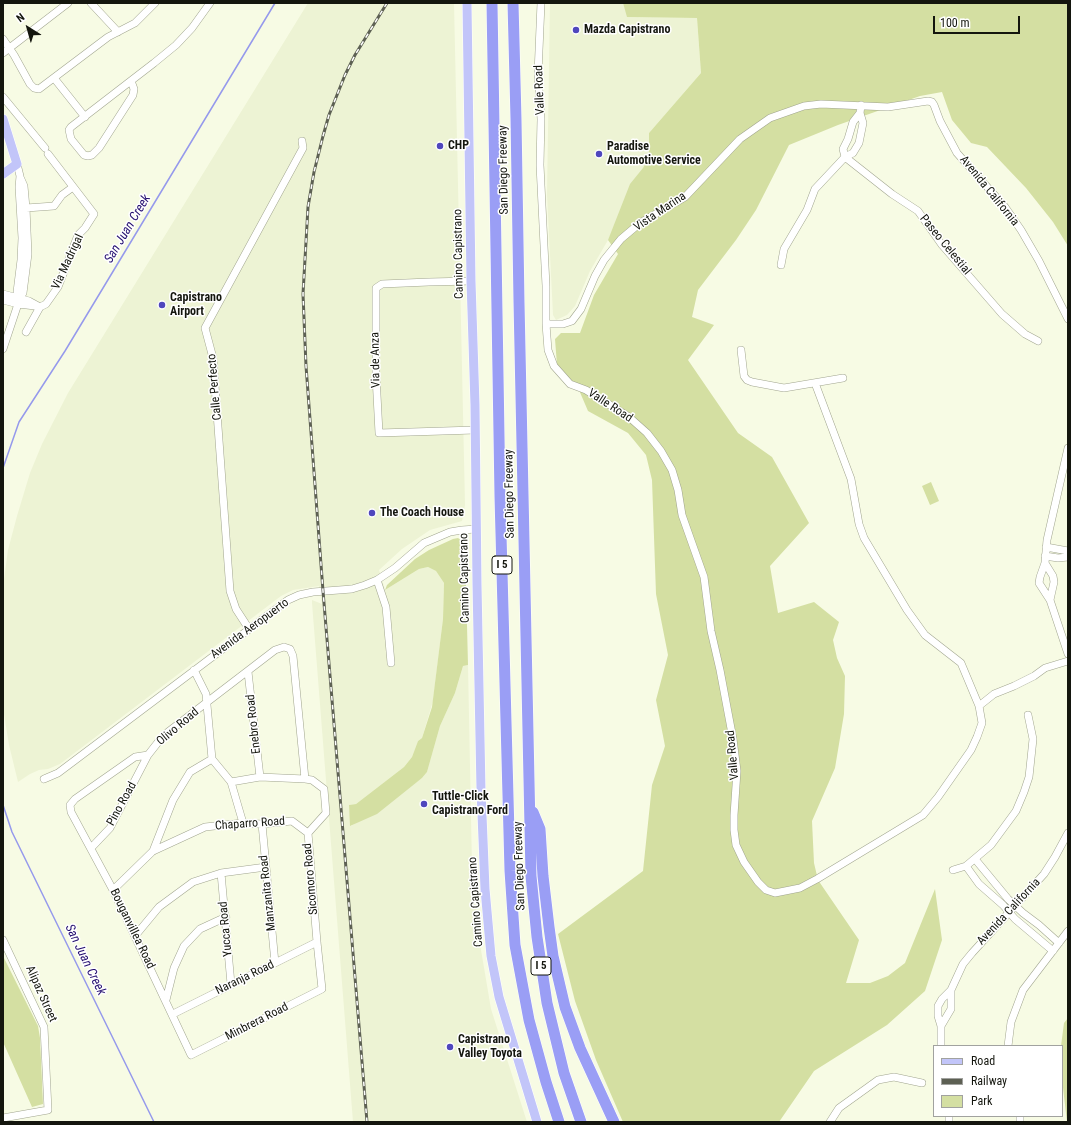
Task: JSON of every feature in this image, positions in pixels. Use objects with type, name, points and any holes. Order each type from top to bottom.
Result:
[{"type":"highway","name":"San Diego Freeway","points":[[492,3],[500,489],[510,871],[515,946],[529,1020],[559,1122]]},
{"type":"highway","name":"San Diego Freeway","points":[[513,3],[528,773],[532,884],[542,974],[553,1029],[564,1073],[581,1122]]},
{"type":"highway","points":[[530,804],[540,828],[543,876],[553,956],[565,1007],[580,1048],[614,1122]]},
{"type":"main road","name":"Camino Capistrano","points":[[467,3],[481,790],[485,889],[489,935],[499,997],[537,1122]]},
{"type":"main road","points":[[3,119],[17,164],[3,174]]},
{"type":"street","points":[[3,53],[68,3]]},
{"type":"street","points":[[91,3],[118,32]]},
{"type":"street","points":[[3,39],[30,84],[34,88],[39,88],[43,87],[108,37],[135,23],[156,3]]},
{"type":"street","points":[[131,81],[134,89],[133,95],[96,153],[88,156],[81,152],[69,134],[71,127],[176,45],[192,28],[210,3]]},
{"type":"street","name":"Valle Road","points":[[541,3],[538,70],[541,119],[540,172],[548,350],[554,366],[570,384],[586,390],[629,417],[647,433],[661,450],[672,470],[678,490],[682,515],[704,577],[711,631],[720,670],[732,739],[737,771],[734,815],[736,845],[744,862],[754,877],[766,890],[775,893],[800,888],[844,864],[922,815],[938,796],[974,743],[982,723],[979,706],[961,663],[925,636],[907,610],[864,538],[858,524],[851,479],[815,383]]},
{"type":"street","points":[[54,78],[85,117]]},
{"type":"street","name":"Via Madrigal","points":[[3,97],[47,151],[94,214],[85,228],[78,235],[58,287],[46,304],[37,307],[26,332]]},
{"type":"street","name":"Vista Marina","points":[[546,324],[563,324],[572,321],[581,309],[595,276],[604,260],[621,239],[640,223],[685,197],[740,139],[770,118],[804,106],[821,104],[888,107],[928,101],[932,102],[934,105]]},
{"type":"street","points":[[781,265],[784,249],[807,210],[815,189],[844,157],[853,153],[859,143],[863,123],[860,113],[861,105]]},
{"type":"street","name":"Avenida California","points":[[934,105],[940,121],[958,153],[1005,207],[1021,230],[1039,261],[1068,319]]},
{"type":"street","points":[[844,157],[843,149],[848,139],[853,122],[860,113]]},
{"type":"street","points":[[848,139],[859,143]]},
{"type":"street","name":"Calle Perfecto","points":[[249,629],[236,609],[230,591],[213,358],[205,328],[303,148],[302,140]]},
{"type":"street","name":"Paseo Celestial","points":[[844,157],[892,194],[918,211],[942,245],[1002,314],[1025,334],[1038,341]]},
{"type":"street","points":[[3,348],[23,292],[28,254],[24,186],[17,164]]},
{"type":"street","points":[[19,301],[17,292],[22,238],[19,187],[20,177]]},
{"type":"street","points":[[26,208],[54,206],[62,195],[73,187]]},
{"type":"street","name":"Via de Anza","points":[[471,282],[382,284],[378,286],[375,290],[376,367],[379,433],[475,430]]},
{"type":"street","points":[[3,294],[19,301]]},
{"type":"street","points":[[3,300],[29,301],[37,307]]},
{"type":"street","points":[[741,350],[744,376],[747,380],[784,388],[843,378]]},
{"type":"street","points":[[1068,448],[1039,584],[1050,600],[1068,654]]},
{"type":"street","name":"Avenida Aeropuerto","points":[[44,779],[58,773],[283,603],[300,595],[323,591],[352,589],[377,580],[394,568],[424,542],[450,532],[476,529]]},
{"type":"street","points":[[1046,547],[1068,550]]},
{"type":"street","points":[[1045,560],[1068,557]]},
{"type":"street","points":[[1045,560],[1054,579],[1050,600]]},
{"type":"street","points":[[377,580],[386,607],[391,663]]},
{"type":"street","name":"Olivo Road","points":[[70,805],[75,799],[106,776],[135,757],[148,755],[168,732],[208,703],[275,650],[284,647],[292,652],[293,656],[305,779]]},
{"type":"street","points":[[979,706],[994,694],[1014,686],[1046,668],[1068,661]]},
{"type":"street","points":[[194,670],[206,694],[208,703],[212,759],[231,782],[243,823]]},
{"type":"street","name":"Enebro Road","points":[[248,672],[260,777]]},
{"type":"street","points":[[953,870],[966,866],[991,845],[1016,811],[1029,776],[1033,739],[1028,714]]},
{"type":"street","name":"Pino Road","points":[[91,848],[110,828],[148,755]]},
{"type":"street","points":[[153,851],[173,800],[190,772],[212,759]]},
{"type":"street","points":[[231,782],[260,777],[305,779]]},
{"type":"street","name":"Sicomoro Road","points":[[305,779],[312,780],[324,788],[326,813],[308,833],[322,989]]},
{"type":"street","name":"Bouganvillea Road","points":[[70,805],[72,812],[113,890],[173,1014],[191,1055]]},
{"type":"street","name":"Chaparro Road","points":[[113,890],[153,851],[205,828],[243,823],[262,824],[292,821],[308,833]]},
{"type":"street","name":"Manzanita Road","points":[[262,824],[275,963]]},
{"type":"street","name":"Avenida California","points":[[941,1045],[941,1026],[938,1016],[938,1006],[942,999],[950,990],[964,964],[972,953],[1044,874],[1055,858],[1068,833]]},
{"type":"street","points":[[975,859],[994,884],[1015,906],[1059,943]]},
{"type":"street","points":[[966,866],[979,884],[1014,919],[1053,951]]},
{"type":"street","points":[[135,936],[159,907],[193,882],[221,873],[266,867]]},
{"type":"street","name":"Yucca Road","points":[[221,873],[231,984]]},
{"type":"street","points":[[979,884],[989,876]]},
{"type":"street","points":[[166,1000],[174,968],[184,946],[200,929],[226,916]]},
{"type":"street","points":[[1037,938],[1044,930]]},
{"type":"street","points":[[1008,1045],[1011,1022],[1023,990],[1068,931]]},
{"type":"street","name":"Alipaz Street","points":[[3,940],[44,1027],[48,1110],[3,1118]]},
{"type":"street","name":"Naranja Road","points":[[173,1014],[317,942]]},
{"type":"street","name":"Minbrera Road","points":[[191,1055],[322,989]]},
{"type":"street","name":"Avenida California","points":[[941,1026],[951,1009],[950,990]]},
{"type":"street","points":[[830,1122],[839,1108],[878,1080],[894,1076],[922,1083]]},
{"type":"shaded area","points":[[308,3],[454,3],[465,505],[462,521],[430,530],[402,549],[379,570],[385,590],[419,569],[428,567],[436,571],[444,583],[443,619],[433,701],[422,738],[418,741],[412,757],[404,767],[356,804],[349,805],[351,826],[422,778],[427,772],[440,726],[455,693],[463,666],[468,665],[472,868],[479,938],[491,1009],[527,1122],[353,1122],[312,603],[312,600],[322,604],[319,586],[293,590],[281,596],[60,764],[48,769],[39,770],[18,782],[9,745],[3,708],[4,579],[8,550],[30,473],[42,444],[68,393]]},
{"type":"shaded area","points":[[550,3],[623,3],[628,17],[697,18],[701,73],[649,133],[649,158],[608,240],[590,271],[575,306],[567,315],[556,320],[553,315],[547,195]]},
{"type":"green space","points":[[623,3],[1068,3],[1068,246],[1053,222],[1026,188],[987,147],[971,143],[952,120],[942,92],[920,96],[838,125],[789,145],[756,210],[736,240],[698,290],[692,317],[714,325],[688,360],[738,433],[772,457],[809,523],[770,566],[778,613],[814,602],[839,622],[833,640],[837,658],[845,676],[844,714],[835,768],[812,821],[814,863],[818,880],[859,940],[846,983],[870,983],[888,976],[905,963],[935,889],[942,940],[925,991],[887,1025],[814,1071],[779,1122],[623,1122],[596,1060],[575,1001],[558,934],[643,871],[652,785],[665,746],[656,700],[668,655],[656,594],[652,480],[646,455],[628,433],[588,411],[579,390],[557,365],[555,339],[561,333],[580,333],[594,295],[618,254],[608,240],[630,184],[649,158],[649,133],[701,73],[697,18],[627,17]]},
{"type":"green space","points":[[931,482],[939,501],[930,505],[922,486]]},
{"type":"green space","points":[[458,538],[462,541],[465,547],[468,665],[463,666],[455,693],[440,726],[427,772],[422,778],[377,814],[350,826],[349,805],[356,804],[404,767],[412,757],[418,741],[422,738],[432,707],[443,619],[444,583],[436,571],[428,567],[419,569],[385,590],[387,585],[415,559],[429,550]]},
{"type":"green space","points":[[3,956],[38,1026],[40,1038],[43,1104],[32,1107],[3,1042]]},
{"type":"green space","points":[[1068,1018],[1068,1122],[1063,1088],[1063,1045],[1061,1045],[1064,1023]]},
{"type":"waterway","name":"San Juan Creek","points":[[3,468],[19,422],[65,351],[275,3]]},
{"type":"waterway","name":"San Juan Creek","points":[[3,805],[12,832],[154,1122]]},
{"type":"railway","points":[[367,1122],[323,591],[306,366],[303,294],[308,207],[314,172],[329,115],[345,75],[355,55],[387,3]]},
{"type":"place","name":"Mazda Capistrano","points":[[576,30]]},
{"type":"place","name":"CHP","points":[[440,146]]},
{"type":"place","name":"Paradise Automotive Service","points":[[599,154]]},
{"type":"place","name":"Capistrano Airport","points":[[162,305]]},
{"type":"place","name":"The Coach House","points":[[372,513]]},
{"type":"place","name":"Tuttle-Click Capistrano Ford","points":[[424,804]]},
{"type":"place","name":"Capistrano Valley Toyota","points":[[450,1047]]}]
